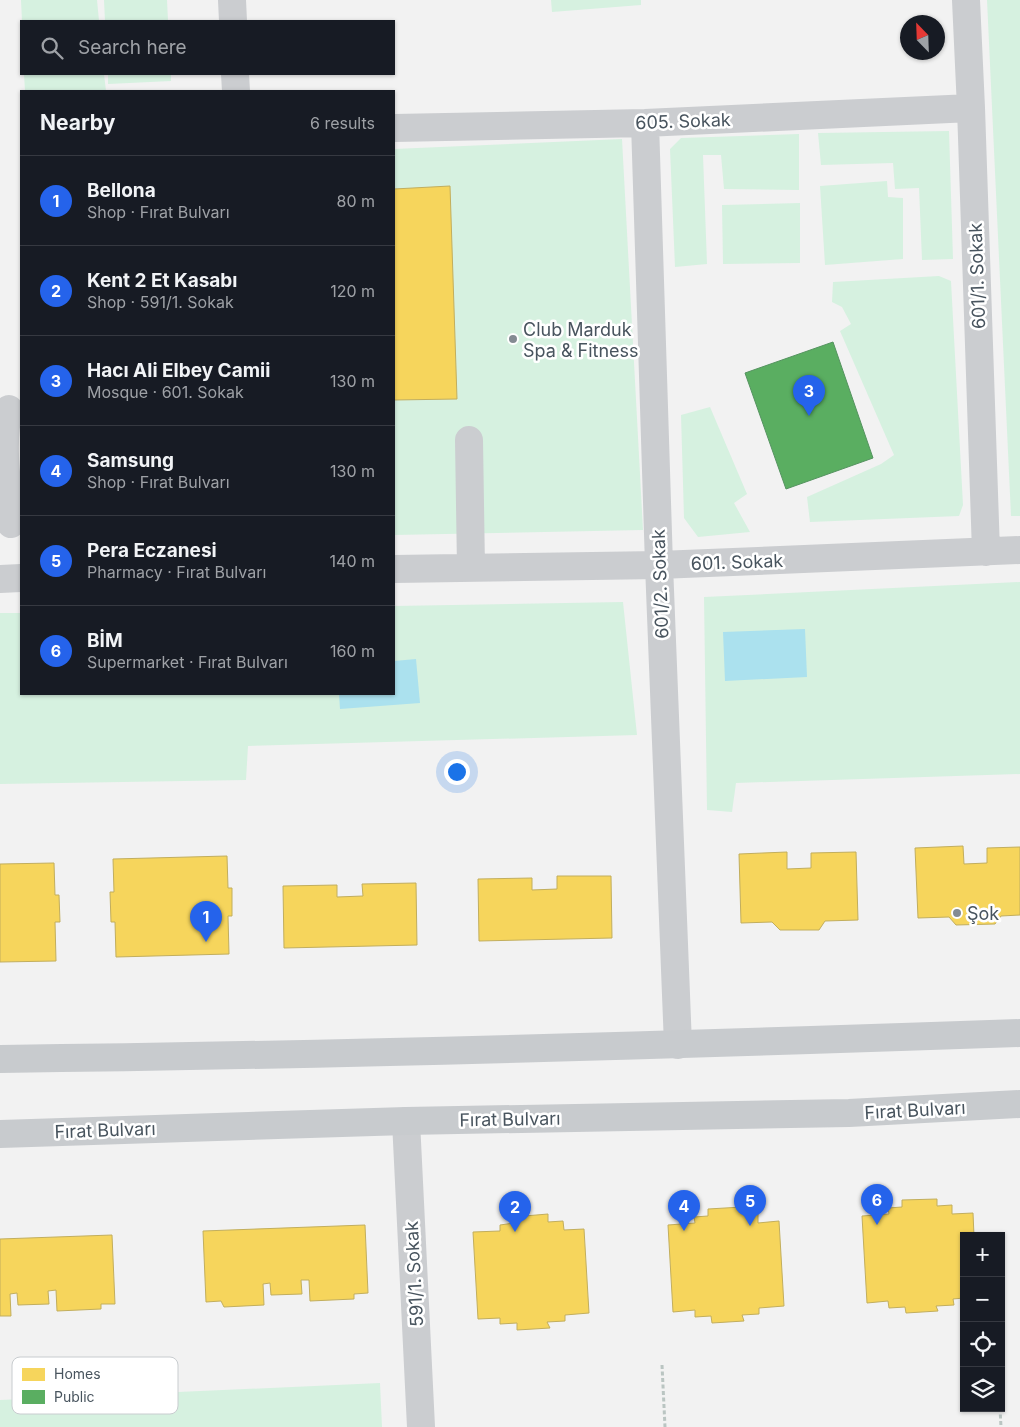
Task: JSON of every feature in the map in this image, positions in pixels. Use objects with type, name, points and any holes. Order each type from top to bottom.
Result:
[{"type":"main road","points":[[0,1059],[255,1056],[678,1045],[1020,1032]]},
{"type":"main road","name":"Fırat Bulvarı","points":[[0,1134],[406,1121],[809,1114],[1020,1104]]},
{"type":"street","points":[[232,0],[233,20]]},
{"type":"street","name":"601/1. Sokak","points":[[966,0],[986,552]]},
{"type":"street","points":[[235,75],[236,90]]},
{"type":"street","name":"605. Sokak","points":[[395,128],[645,123],[971,108]]},
{"type":"street","name":"601/2. Sokak","points":[[645,123],[659,565],[678,1045]]},
{"type":"street","points":[[9,409],[5,422],[4,447],[11,524]]},
{"type":"street","points":[[469,440],[471,568]]},
{"type":"street","name":"601. Sokak","points":[[395,569],[659,565],[1020,550]]},
{"type":"street","points":[[0,579],[20,578]]},
{"type":"street","name":"591/1. Sokak","points":[[406,1121],[421,1427]]},
{"type":"path","points":[[662,1365],[665,1427]]},
{"type":"path","points":[[1000,1412],[1001,1427]]},
{"type":"green space","points":[[21,0],[97,0],[99,20],[22,20]]},
{"type":"green space","points":[[104,0],[167,0],[168,20],[105,20]]},
{"type":"green space","points":[[551,0],[641,0],[641,5],[552,12]]},
{"type":"green space","points":[[987,0],[1020,0],[1020,516],[1011,516]]},
{"type":"green space","points":[[24,75],[104,75],[106,90],[25,90]]},
{"type":"green space","points":[[108,75],[171,75],[171,81],[108,84]]},
{"type":"green space","points":[[949,131],[953,259],[922,260],[919,188],[895,189],[893,163],[821,165],[818,133]]},
{"type":"green space","points":[[799,134],[799,190],[724,189],[721,155],[703,155],[707,264],[675,267],[670,149],[681,138]]},
{"type":"green space","name":"Club Marduk Spa & Fitness","points":[[622,139],[643,530],[395,535],[395,149]]},
{"type":"green space","points":[[887,181],[888,197],[903,198],[903,259],[825,265],[820,186]]},
{"type":"green space","points":[[800,203],[800,263],[723,264],[722,205]]},
{"type":"green space","points":[[939,276],[951,281],[963,505],[959,516],[810,522],[807,497],[881,464],[894,455],[840,331],[851,324],[842,307],[832,302],[833,282]]},
{"type":"green space","points":[[710,407],[747,494],[734,503],[750,532],[698,537],[684,518],[681,415]]},
{"type":"green space","points":[[1020,582],[1020,774],[736,783],[732,812],[707,810],[704,597]]},
{"type":"green space","points":[[623,602],[637,735],[248,746],[246,780],[0,784],[0,613],[20,613],[20,695],[395,695],[395,606]]},
{"type":"green space","points":[[380,1383],[382,1427],[0,1427],[0,1400],[12,1399],[12,1414],[178,1414],[178,1392]]},
{"type":"water","points":[[805,629],[807,677],[725,681],[723,632]]},
{"type":"water","points":[[416,659],[420,703],[340,709],[339,695],[395,695],[395,661]]},
{"type":"building: Homes","points":[[450,186],[457,399],[395,400],[395,189]]},
{"type":"building: Homes","points":[[963,846],[964,864],[987,863],[987,848],[1020,847],[1020,915],[1001,916],[995,924],[956,925],[949,917],[918,918],[915,848]]},
{"type":"building: Homes","points":[[787,852],[787,869],[811,868],[811,853],[856,852],[858,920],[825,921],[819,930],[780,930],[772,922],[741,923],[739,854]]},
{"type":"building: Homes","points":[[227,856],[228,888],[232,888],[232,916],[228,916],[229,954],[116,957],[115,922],[111,922],[110,892],[114,892],[113,859]]},
{"type":"building: Homes","points":[[54,863],[55,895],[59,895],[60,922],[55,922],[56,961],[0,962],[0,864]]},
{"type":"building: Homes","points":[[557,876],[611,876],[612,938],[479,941],[478,879],[532,878],[532,890],[557,889]]},
{"type":"building: Homes","points":[[416,883],[417,945],[284,948],[283,886],[337,885],[337,897],[363,896],[362,884]]},
{"type":"building: Homes","points":[[937,1199],[937,1206],[952,1205],[952,1214],[973,1213],[974,1232],[960,1232],[960,1298],[953,1299],[954,1305],[936,1306],[938,1311],[906,1313],[905,1307],[889,1308],[888,1301],[867,1303],[862,1216],[889,1214],[888,1208],[902,1207],[902,1200]]},
{"type":"building: Homes","points":[[742,1207],[743,1214],[758,1214],[758,1223],[779,1221],[784,1306],[759,1308],[759,1314],[742,1315],[744,1321],[712,1323],[711,1316],[695,1317],[695,1310],[673,1312],[668,1225],[695,1223],[694,1217],[708,1216],[708,1209]]},
{"type":"building: Homes","points":[[548,1214],[548,1222],[563,1221],[564,1230],[584,1229],[589,1313],[565,1315],[565,1321],[547,1322],[550,1328],[517,1330],[517,1323],[500,1324],[500,1318],[478,1319],[473,1232],[500,1231],[500,1225],[514,1223],[513,1217]]},
{"type":"building: Homes","points":[[365,1225],[368,1293],[354,1294],[354,1299],[310,1301],[309,1280],[301,1280],[302,1294],[271,1295],[270,1283],[263,1284],[264,1305],[224,1307],[221,1301],[206,1302],[203,1231]]},
{"type":"building: Homes","points":[[112,1235],[115,1304],[101,1304],[101,1309],[57,1311],[56,1290],[48,1291],[49,1304],[18,1305],[17,1293],[10,1294],[11,1316],[0,1316],[0,1239]]},
{"type":"building: Public","points":[[833,342],[873,458],[786,489],[745,373]]},
{"type":"place","name":"Club Marduk Spa & Fitness","points":[[513,339]]},
{"type":"place","name":"Hacı Ali Elbey Camii","points":[[809,416]]},
{"type":"place","name":"Şok","points":[[957,913]]},
{"type":"place","name":"Bellona","points":[[206,942]]},
{"type":"place","name":"BİM","points":[[877,1225]]},
{"type":"place","name":"Pera Eczanesi","points":[[750,1226]]},
{"type":"place","name":"Samsung","points":[[684,1231]]},
{"type":"place","name":"Kent 2 Et Kasabı","points":[[515,1232]]}]
